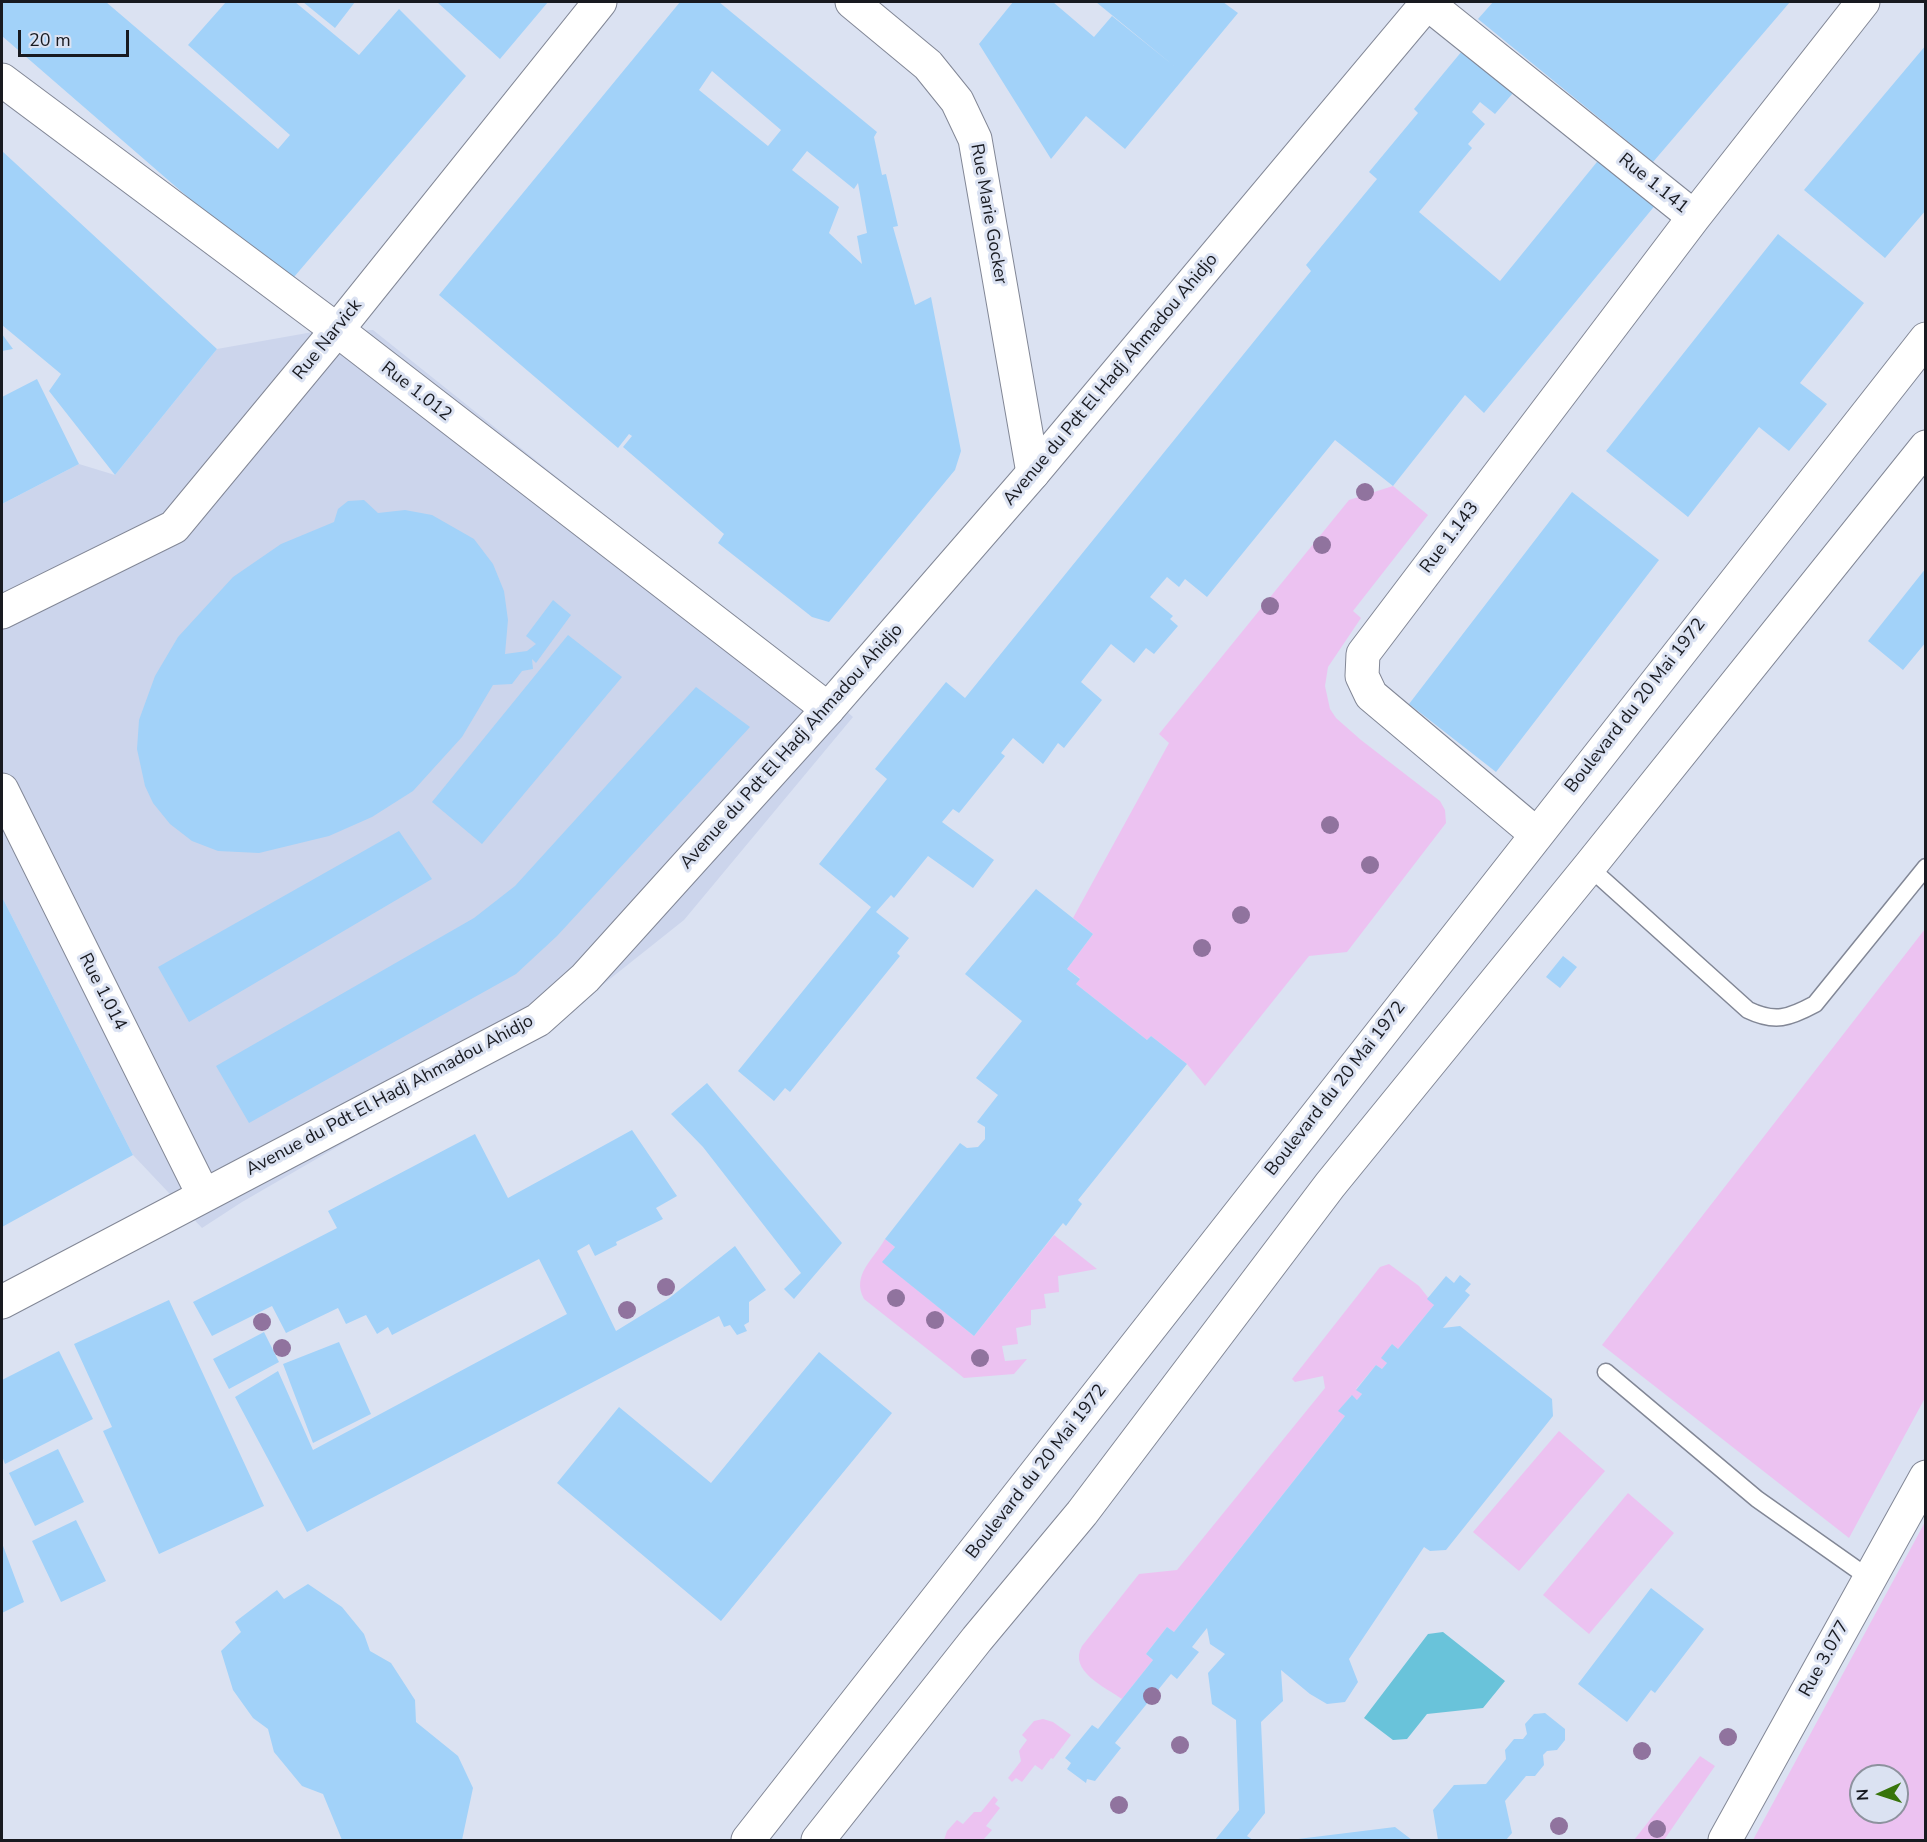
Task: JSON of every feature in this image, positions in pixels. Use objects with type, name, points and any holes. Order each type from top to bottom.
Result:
[{"type":"main road","name":"Rue Narvick","points":[[2,612],[174,527],[337,330],[600,2]]},
{"type":"main road","name":"Rue Marie Gocker","points":[[852,2],[928,65],[957,102],[975,139],[1033,473]]},
{"type":"main road","name":"Avenue du Pdt El Hadj Ahmadou Ahidjo","points":[[2,1302],[203,1194],[538,1020],[585,978],[828,709],[1033,473],[1427,2]]},
{"type":"main road","name":"Rue 1.141","points":[[1427,2],[1694,217],[1863,2]]},
{"type":"main road","name":"Rue 1.012","points":[[2,80],[337,330],[828,709]]},
{"type":"main road","name":"Rue 1.143","points":[[1535,833],[1371,695],[1362,676],[1363,654],[1694,217]]},
{"type":"main road","name":"Boulevard du 20 Mai 1972","points":[[748,1840],[1535,833],[1926,339]]},
{"type":"main road","points":[[818,1840],[977,1639],[1082,1513],[1329,1185],[1589,867],[1926,447]]},
{"type":"main road","name":"Rue 1.014","points":[[2,790],[203,1194]]},
{"type":"main road","name":"Rue 3.077","points":[[1725,1840],[1926,1477]]},
{"type":"lane","points":[[1589,867],[1748,1010],[1767,1019],[1794,1016],[1815,1004],[1926,867]]},
{"type":"lane","points":[[1606,1372],[1757,1499],[1869,1578]]},
{"type":"shaded area","points":[[373,330],[806,676],[853,717],[684,920],[562,1017],[242,1202],[202,1228],[133,1155],[2,897],[2,504],[79,464],[115,475],[217,349],[313,332]]},
{"type":"shaded area","points":[[1393,486],[1428,515],[1353,611],[1361,618],[1328,667],[1325,686],[1330,709],[1336,718],[1440,801],[1445,810],[1446,823],[1347,952],[1309,956],[1205,1086],[1187,1064],[1151,1036],[1147,1040],[1076,984],[1080,978],[1067,969],[1093,934],[1073,918],[1169,743],[1159,734],[1349,500]]},
{"type":"shaded area","points":[[1925,929],[1925,1398],[1849,1538],[1602,1345]]},
{"type":"shaded area","points":[[1054,1235],[1097,1269],[1058,1276],[1059,1292],[1044,1294],[1046,1308],[1031,1310],[1031,1325],[1016,1328],[1018,1344],[1002,1346],[1005,1361],[1027,1359],[1014,1374],[964,1378],[864,1299],[861,1290],[862,1275],[885,1239],[895,1247],[883,1262],[974,1336]]},
{"type":"shaded area","points":[[1389,1264],[1419,1286],[1434,1305],[1398,1349],[1392,1344],[1382,1358],[1387,1363],[1382,1369],[1376,1365],[1356,1389],[1362,1394],[1357,1400],[1351,1396],[1339,1411],[1345,1416],[1174,1632],[1167,1627],[1146,1654],[1153,1660],[1122,1699],[1098,1684],[1084,1671],[1080,1663],[1079,1655],[1082,1646],[1139,1574],[1177,1570],[1325,1388],[1323,1376],[1295,1382],[1292,1379],[1380,1267]]},
{"type":"shaded area","points":[[1559,1431],[1605,1471],[1519,1571],[1473,1532]]},
{"type":"shaded area","points":[[1628,1493],[1674,1533],[1589,1634],[1543,1595]]},
{"type":"shaded area","points":[[1925,1522],[1925,1840],[1753,1840]]},
{"type":"shaded area","points":[[1043,1719],[1053,1722],[1071,1735],[1042,1770],[1035,1765],[1022,1782],[1016,1778],[1012,1782],[1008,1778],[1021,1761],[1019,1751],[1027,1740],[1022,1735],[1034,1721]]},
{"type":"shaded area","points":[[1700,1756],[1715,1766],[1664,1840],[1634,1840]]},
{"type":"shaded area","points":[[994,1796],[998,1800],[995,1804],[1000,1808],[986,1826],[992,1830],[983,1840],[944,1840],[947,1831],[957,1820],[963,1824],[974,1812],[981,1812]]},
{"type":"water","points":[[1443,1632],[1505,1681],[1483,1708],[1427,1714],[1407,1739],[1393,1740],[1364,1718],[1428,1634]]},
{"type":"building","points":[[2,2],[106,2],[278,149],[290,135],[188,45],[226,2],[295,2],[359,55],[399,9],[466,76],[288,284],[2,36]]},
{"type":"building","points":[[303,2],[355,2],[335,28]]},
{"type":"building","points":[[437,2],[548,2],[500,59]]},
{"type":"building","points":[[680,2],[719,2],[877,132],[874,137],[882,175],[886,174],[898,226],[893,227],[915,305],[931,297],[961,451],[955,470],[829,622],[812,617],[718,543],[724,534],[623,447],[632,436],[629,434],[618,448],[439,295]],"holes":[[[712,71],[781,130],[768,146],[699,90]],[[807,151],[854,189],[858,183],[867,233],[857,236],[862,264],[829,233],[839,207],[792,170]]]},
{"type":"building","points":[[1013,2],[1053,2],[1094,37],[1112,16],[1174,66],[1096,2],[1223,2],[1238,13],[1125,149],[1086,116],[1051,159],[979,44]]},
{"type":"building","points":[[1493,2],[1790,2],[1653,162],[1478,19]]},
{"type":"building","points":[[1467,45],[1503,75],[1498,81],[1513,93],[1495,114],[1480,102],[1472,112],[1485,124],[1468,144],[1472,148],[1419,212],[1500,281],[1601,157],[1657,203],[1484,413],[1465,395],[1393,486],[1335,440],[1207,597],[1185,579],[1179,587],[1167,577],[1150,597],[1173,616],[1170,619],[1178,626],[1154,654],[1146,648],[1134,663],[1111,644],[1081,682],[1102,700],[1064,748],[1058,743],[1043,764],[1013,738],[1001,753],[1005,756],[959,813],[953,809],[942,822],[994,860],[973,888],[928,856],[894,898],[891,895],[876,912],[909,938],[897,953],[900,956],[790,1092],[785,1088],[774,1101],[738,1071],[871,907],[819,864],[887,779],[875,769],[946,682],[965,698],[1311,271],[1306,265],[1377,179],[1369,172],[1418,113],[1414,109]]},
{"type":"building","points":[[1926,45],[1926,210],[1885,258],[1804,190]]},
{"type":"building","points":[[2,151],[217,349],[115,475],[49,391],[61,374],[2,325]]},
{"type":"building","points":[[1778,234],[1864,303],[1800,383],[1827,404],[1789,451],[1759,427],[1688,517],[1606,451]]},
{"type":"building","points":[[2,334],[13,349],[2,351]]},
{"type":"building","points":[[37,379],[79,464],[2,504],[2,397]]},
{"type":"building","points":[[1572,492],[1659,560],[1496,772],[1409,704]]},
{"type":"building","points":[[364,500],[378,513],[405,510],[432,515],[474,539],[493,564],[504,591],[508,620],[505,654],[527,651],[536,644],[526,636],[553,600],[571,615],[536,663],[532,659],[533,669],[522,671],[512,684],[493,685],[462,737],[413,791],[372,817],[329,836],[259,853],[218,851],[192,841],[170,824],[153,803],[145,786],[137,749],[139,720],[155,676],[178,637],[233,577],[281,544],[334,522],[338,509],[348,501]]},
{"type":"building","points":[[1926,568],[1926,642],[1903,670],[1868,641]]},
{"type":"building","points":[[568,635],[622,677],[482,844],[432,802]]},
{"type":"building","points":[[696,687],[750,727],[557,936],[516,974],[249,1123],[216,1066],[474,918],[515,886]]},
{"type":"building","points":[[399,831],[432,879],[189,1022],[158,967]]},
{"type":"building","points":[[1036,889],[1093,934],[1067,969],[1080,979],[1076,984],[1147,1040],[1151,1036],[1187,1064],[1078,1200],[1082,1204],[1066,1226],[1063,1223],[974,1336],[882,1262],[895,1247],[885,1239],[960,1143],[967,1148],[978,1147],[985,1139],[985,1127],[977,1122],[998,1095],[976,1078],[1022,1021],[965,974]]},
{"type":"building","points":[[2,897],[133,1155],[2,1227]]},
{"type":"building","points":[[1563,956],[1577,967],[1560,988],[1546,977]]},
{"type":"building","points":[[707,1083],[842,1243],[794,1299],[784,1289],[801,1273],[703,1147],[671,1114]]},
{"type":"building","points":[[632,1130],[677,1196],[656,1208],[663,1219],[616,1242],[617,1245],[595,1256],[589,1244],[577,1251],[616,1331],[668,1299],[735,1246],[766,1290],[749,1302],[749,1322],[744,1325],[747,1331],[737,1335],[730,1325],[724,1327],[719,1316],[307,1532],[235,1397],[278,1371],[313,1450],[567,1314],[539,1259],[392,1335],[388,1327],[377,1334],[366,1315],[346,1324],[338,1308],[286,1333],[272,1306],[212,1336],[193,1302],[337,1228],[328,1211],[475,1134],[508,1198]]},
{"type":"building","points":[[1460,1275],[1471,1284],[1465,1291],[1470,1295],[1443,1328],[1460,1326],[1552,1399],[1553,1416],[1446,1550],[1430,1551],[1424,1547],[1349,1659],[1358,1682],[1345,1702],[1327,1704],[1310,1694],[1281,1670],[1283,1701],[1261,1722],[1265,1813],[1247,1836],[1253,1840],[1215,1840],[1239,1810],[1236,1720],[1212,1704],[1208,1673],[1225,1654],[1210,1644],[1207,1628],[1192,1647],[1199,1652],[1177,1679],[1171,1674],[1115,1743],[1121,1748],[1095,1781],[1087,1779],[1086,1783],[1067,1769],[1071,1763],[1065,1758],[1092,1725],[1098,1729],[1153,1660],[1146,1654],[1167,1627],[1174,1632],[1345,1416],[1338,1411],[1352,1395],[1357,1400],[1362,1394],[1356,1390],[1376,1365],[1382,1369],[1387,1363],[1381,1358],[1392,1344],[1398,1349],[1434,1305],[1427,1299],[1446,1276],[1454,1283]]},
{"type":"building","points":[[169,1300],[264,1506],[159,1554],[103,1431],[112,1427],[74,1344]]},
{"type":"building","points":[[264,1332],[279,1362],[229,1389],[213,1359]]},
{"type":"building","points":[[339,1342],[371,1414],[313,1443],[283,1364]]},
{"type":"building","points":[[59,1351],[93,1419],[5,1464],[2,1456],[2,1380]]},
{"type":"building","points":[[819,1352],[892,1413],[721,1621],[557,1483],[619,1407],[711,1483]]},
{"type":"building","points":[[58,1449],[84,1502],[35,1526],[9,1473]]},
{"type":"building","points":[[76,1520],[106,1581],[61,1602],[32,1541]]},
{"type":"building","points":[[2,1543],[24,1602],[2,1613]]},
{"type":"building","points":[[308,1584],[342,1607],[364,1634],[370,1651],[391,1663],[415,1700],[416,1722],[458,1756],[473,1788],[462,1840],[342,1840],[323,1794],[302,1786],[274,1752],[268,1729],[253,1718],[233,1690],[221,1651],[241,1632],[235,1622],[277,1590],[284,1599]]},
{"type":"building","points":[[1651,1588],[1704,1629],[1655,1693],[1651,1690],[1627,1722],[1578,1684]]},
{"type":"building","points":[[1545,1713],[1565,1729],[1565,1740],[1557,1750],[1547,1751],[1543,1755],[1544,1765],[1535,1776],[1526,1776],[1505,1801],[1512,1833],[1506,1840],[1438,1840],[1433,1810],[1454,1785],[1486,1784],[1506,1759],[1505,1750],[1514,1739],[1523,1739],[1527,1734],[1525,1724],[1534,1714]]},
{"type":"building","points":[[1395,1827],[1412,1840],[1298,1840],[1298,1839]]}]
